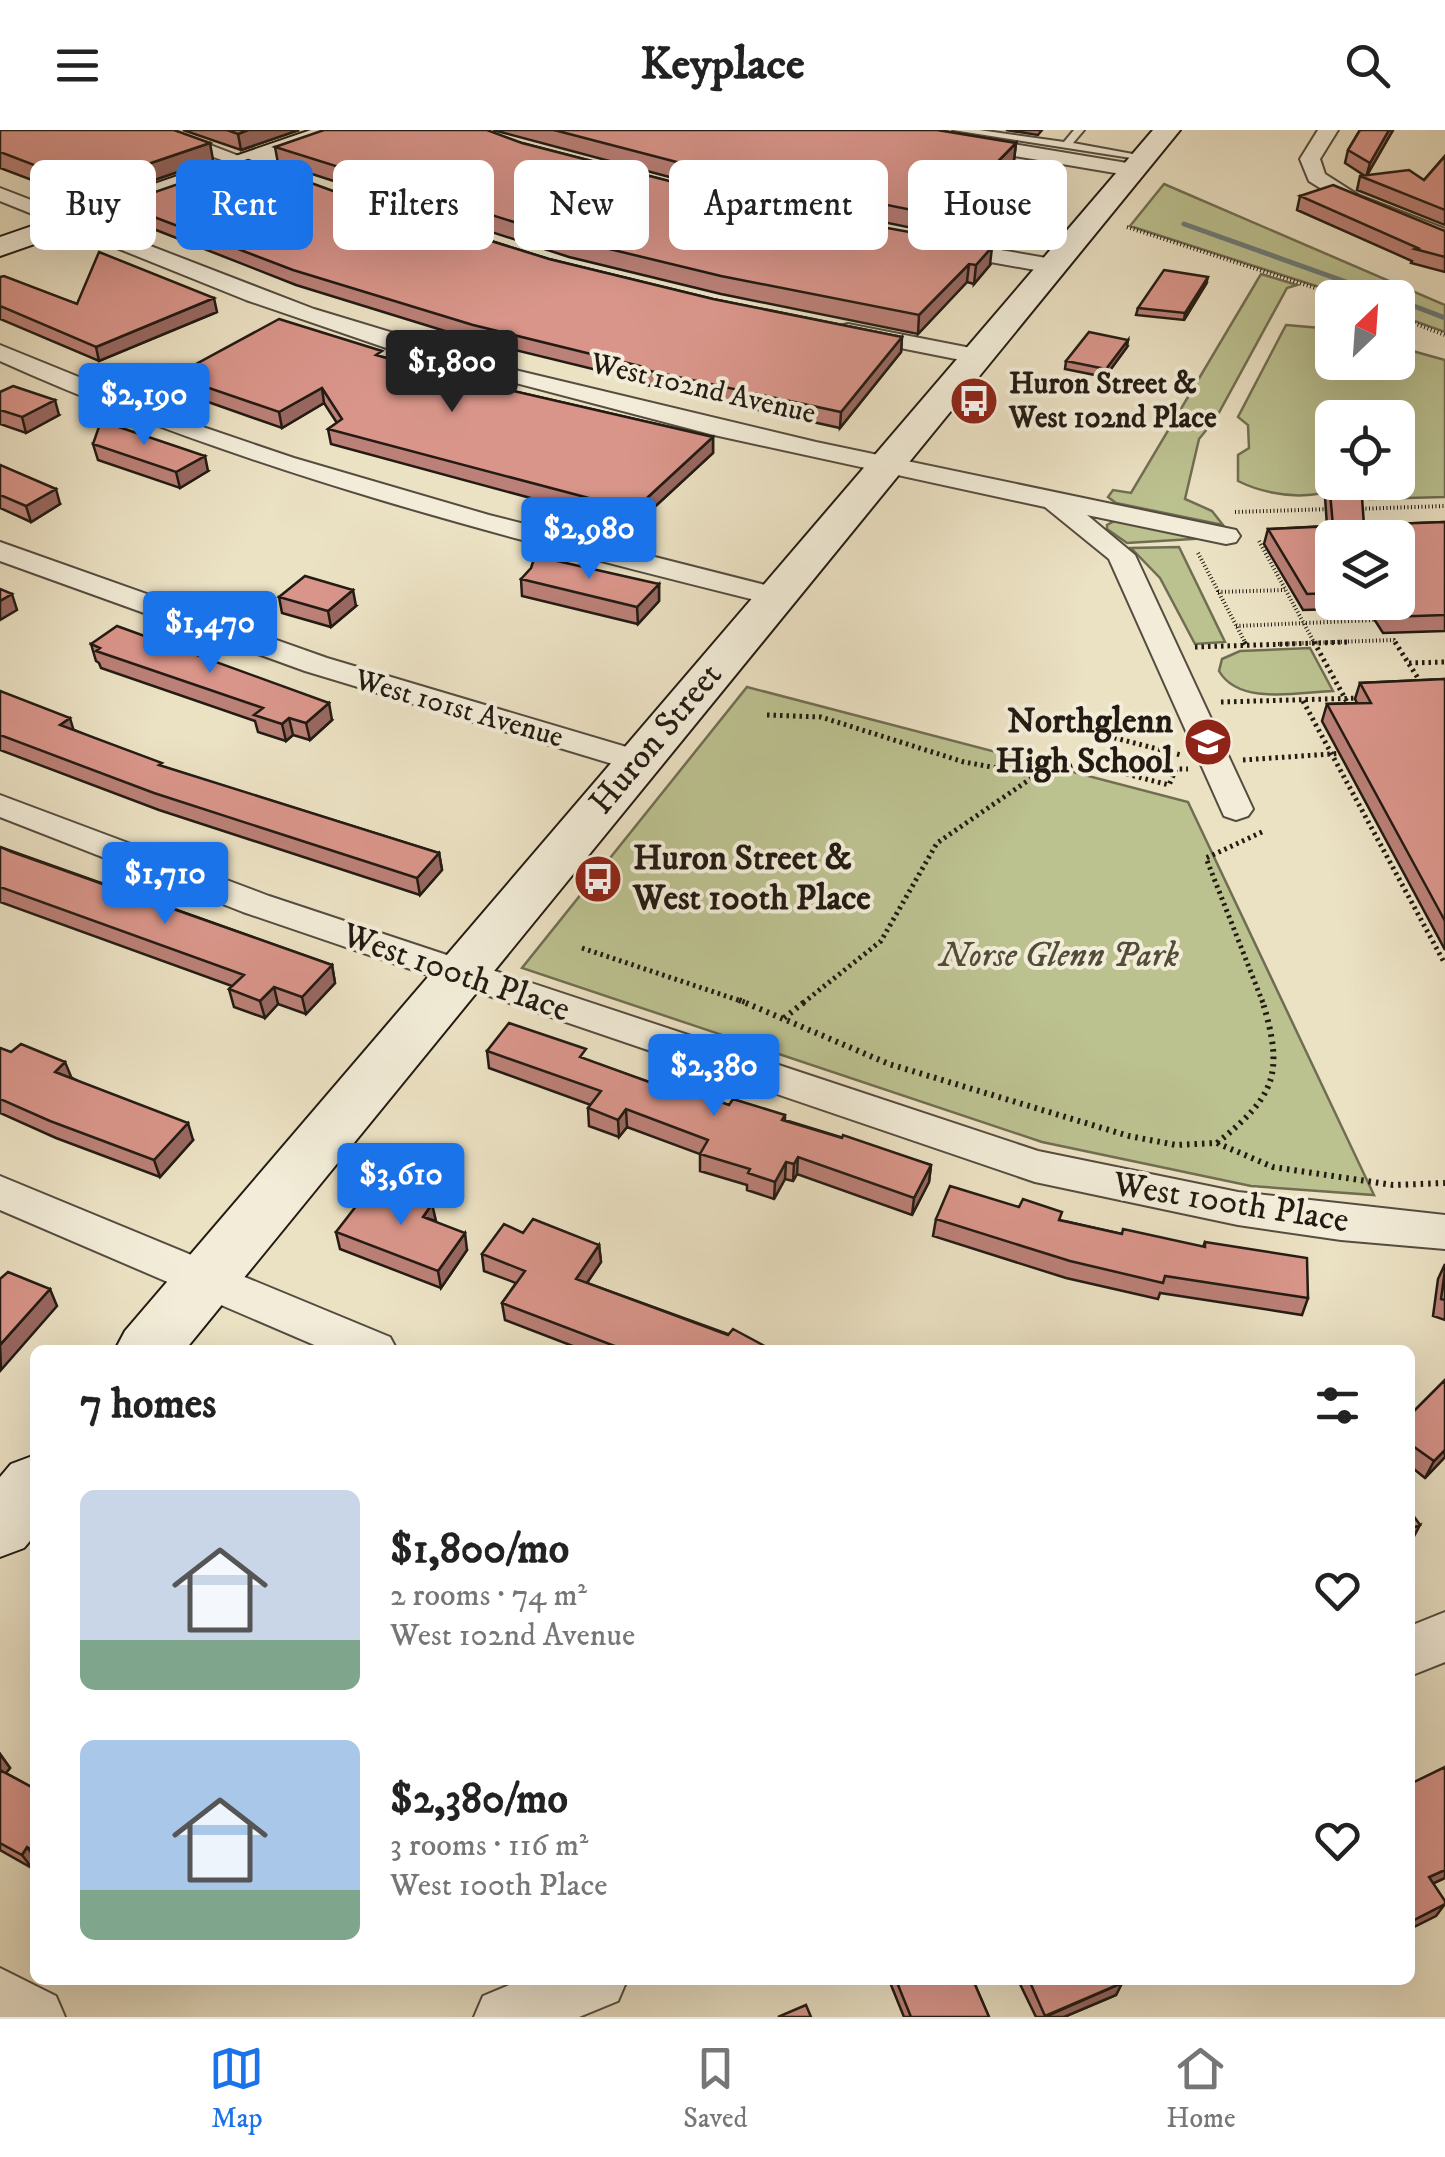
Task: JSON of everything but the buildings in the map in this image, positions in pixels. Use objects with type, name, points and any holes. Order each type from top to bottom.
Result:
[{"type":"main road","points":[[249,160],[337,130]]},
{"type":"main road","name":"Huron Street","points":[[151,1345],[1168,130]]},
{"type":"main road","points":[[0,247],[30,237]]},
{"type":"main road","points":[[0,1526],[30,1490]]},
{"type":"street","points":[[153,130],[237,160]]},
{"type":"street","points":[[895,130],[1139,164]]},
{"type":"street","points":[[1328,130],[1310,158],[1316,177],[1351,198],[1445,237]]},
{"type":"street","name":"West 102nd Avenue","points":[[0,194],[30,207]]},
{"type":"street","name":"West 102nd Avenue","points":[[136,250],[235,290],[410,348],[554,388],[1048,498],[1230,524]]},
{"type":"street","points":[[961,250],[1052,266]]},
{"type":"street","points":[[823,326],[976,356]]},
{"type":"street","points":[[0,352],[138,410],[312,472],[427,507],[776,596]]},
{"type":"street","points":[[1048,498],[1121,555],[1236,809]]},
{"type":"street","name":"West 101st Avenue","points":[[0,551],[135,604],[338,674],[638,761]]},
{"type":"street","name":"West 100th Place","points":[[0,805],[256,904],[1035,1166],[1157,1196],[1315,1220],[1445,1232]]},
{"type":"street","points":[[0,1192],[362,1345]]},
{"type":"street","points":[[1415,1649],[1445,1636]]},
{"type":"street","points":[[504,2017],[584,1985]]},
{"type":"street","points":[[0,1998],[35,2017]]},
{"type":"lane","points":[[958,130],[1066,145],[1139,164]]},
{"type":"lane","points":[[1066,145],[1079,130]]},
{"type":"path","points":[[1127,227],[1315,288]]},
{"type":"path","points":[[1415,323],[1445,334]]},
{"type":"path","points":[[1230,524],[1445,506]]},
{"type":"path","points":[[1259,541],[1352,710]]},
{"type":"path","points":[[1192,543],[1246,645]]},
{"type":"path","points":[[1218,592],[1289,590]]},
{"type":"path","points":[[1236,626],[1375,620]]},
{"type":"path","points":[[1202,661],[1195,647],[1394,640],[1429,696]]},
{"type":"path","points":[[1409,663],[1445,662]]},
{"type":"path","points":[[1215,690],[1222,704],[1379,698]]},
{"type":"path","points":[[1303,700],[1411,892],[1445,964]]},
{"type":"path","points":[[767,715],[821,717],[964,762],[1036,775]]},
{"type":"path","points":[[1035,723],[1038,718],[1198,759],[1216,769]]},
{"type":"path","points":[[784,1018],[880,940],[937,842],[1036,775],[1084,763],[1169,785],[1176,769],[1216,769],[1250,757],[1362,752]]},
{"type":"path","points":[[1216,1143],[1267,1094],[1276,1066],[1266,1007],[1206,858],[1262,832]]},
{"type":"path","points":[[582,948],[784,1018],[889,1064],[1129,1136],[1176,1145],[1216,1143],[1273,1167],[1392,1185],[1445,1183]]},
{"type":"green space","points":[[1164,184],[1387,280],[1315,280],[1315,286],[1130,226]]},
{"type":"green space","points":[[1261,274],[1297,285],[1287,288],[1216,418],[1199,439],[1185,499],[1212,511],[1223,525],[1116,503],[1108,497],[1113,490],[1131,493]]},
{"type":"green space","points":[[1415,292],[1445,305],[1445,332],[1415,321]]},
{"type":"green space","points":[[1286,325],[1315,328],[1315,380],[1415,380],[1415,352],[1445,360],[1445,497],[1415,498],[1415,400],[1315,400],[1315,494],[1272,493],[1238,481],[1238,455],[1249,448],[1248,425],[1238,417]]},
{"type":"green space","points":[[1120,518],[1209,538],[1127,543],[1107,529],[1107,525]]},
{"type":"green space","points":[[1179,547],[1225,642],[1195,644],[1160,578],[1131,548]]},
{"type":"green space","points":[[1310,648],[1333,691],[1255,693],[1228,682],[1219,671],[1222,659],[1240,651]]},
{"type":"green space","name":"Norse Glenn Park","points":[[747,687],[1188,802],[1374,1195],[1251,1186],[1042,1142],[522,968]]},
{"type":"waterway","points":[[1184,224],[1341,280]]},
{"type":"waterway","points":[[1415,307],[1445,318]]},
{"type":"place","name":"Huron Street & West 102nd Place","points":[[974,401]]},
{"type":"place","name":"Northglenn High School","points":[[1208,742]]},
{"type":"place","name":"Huron Street & West 100th Place","points":[[598,879]]}]
